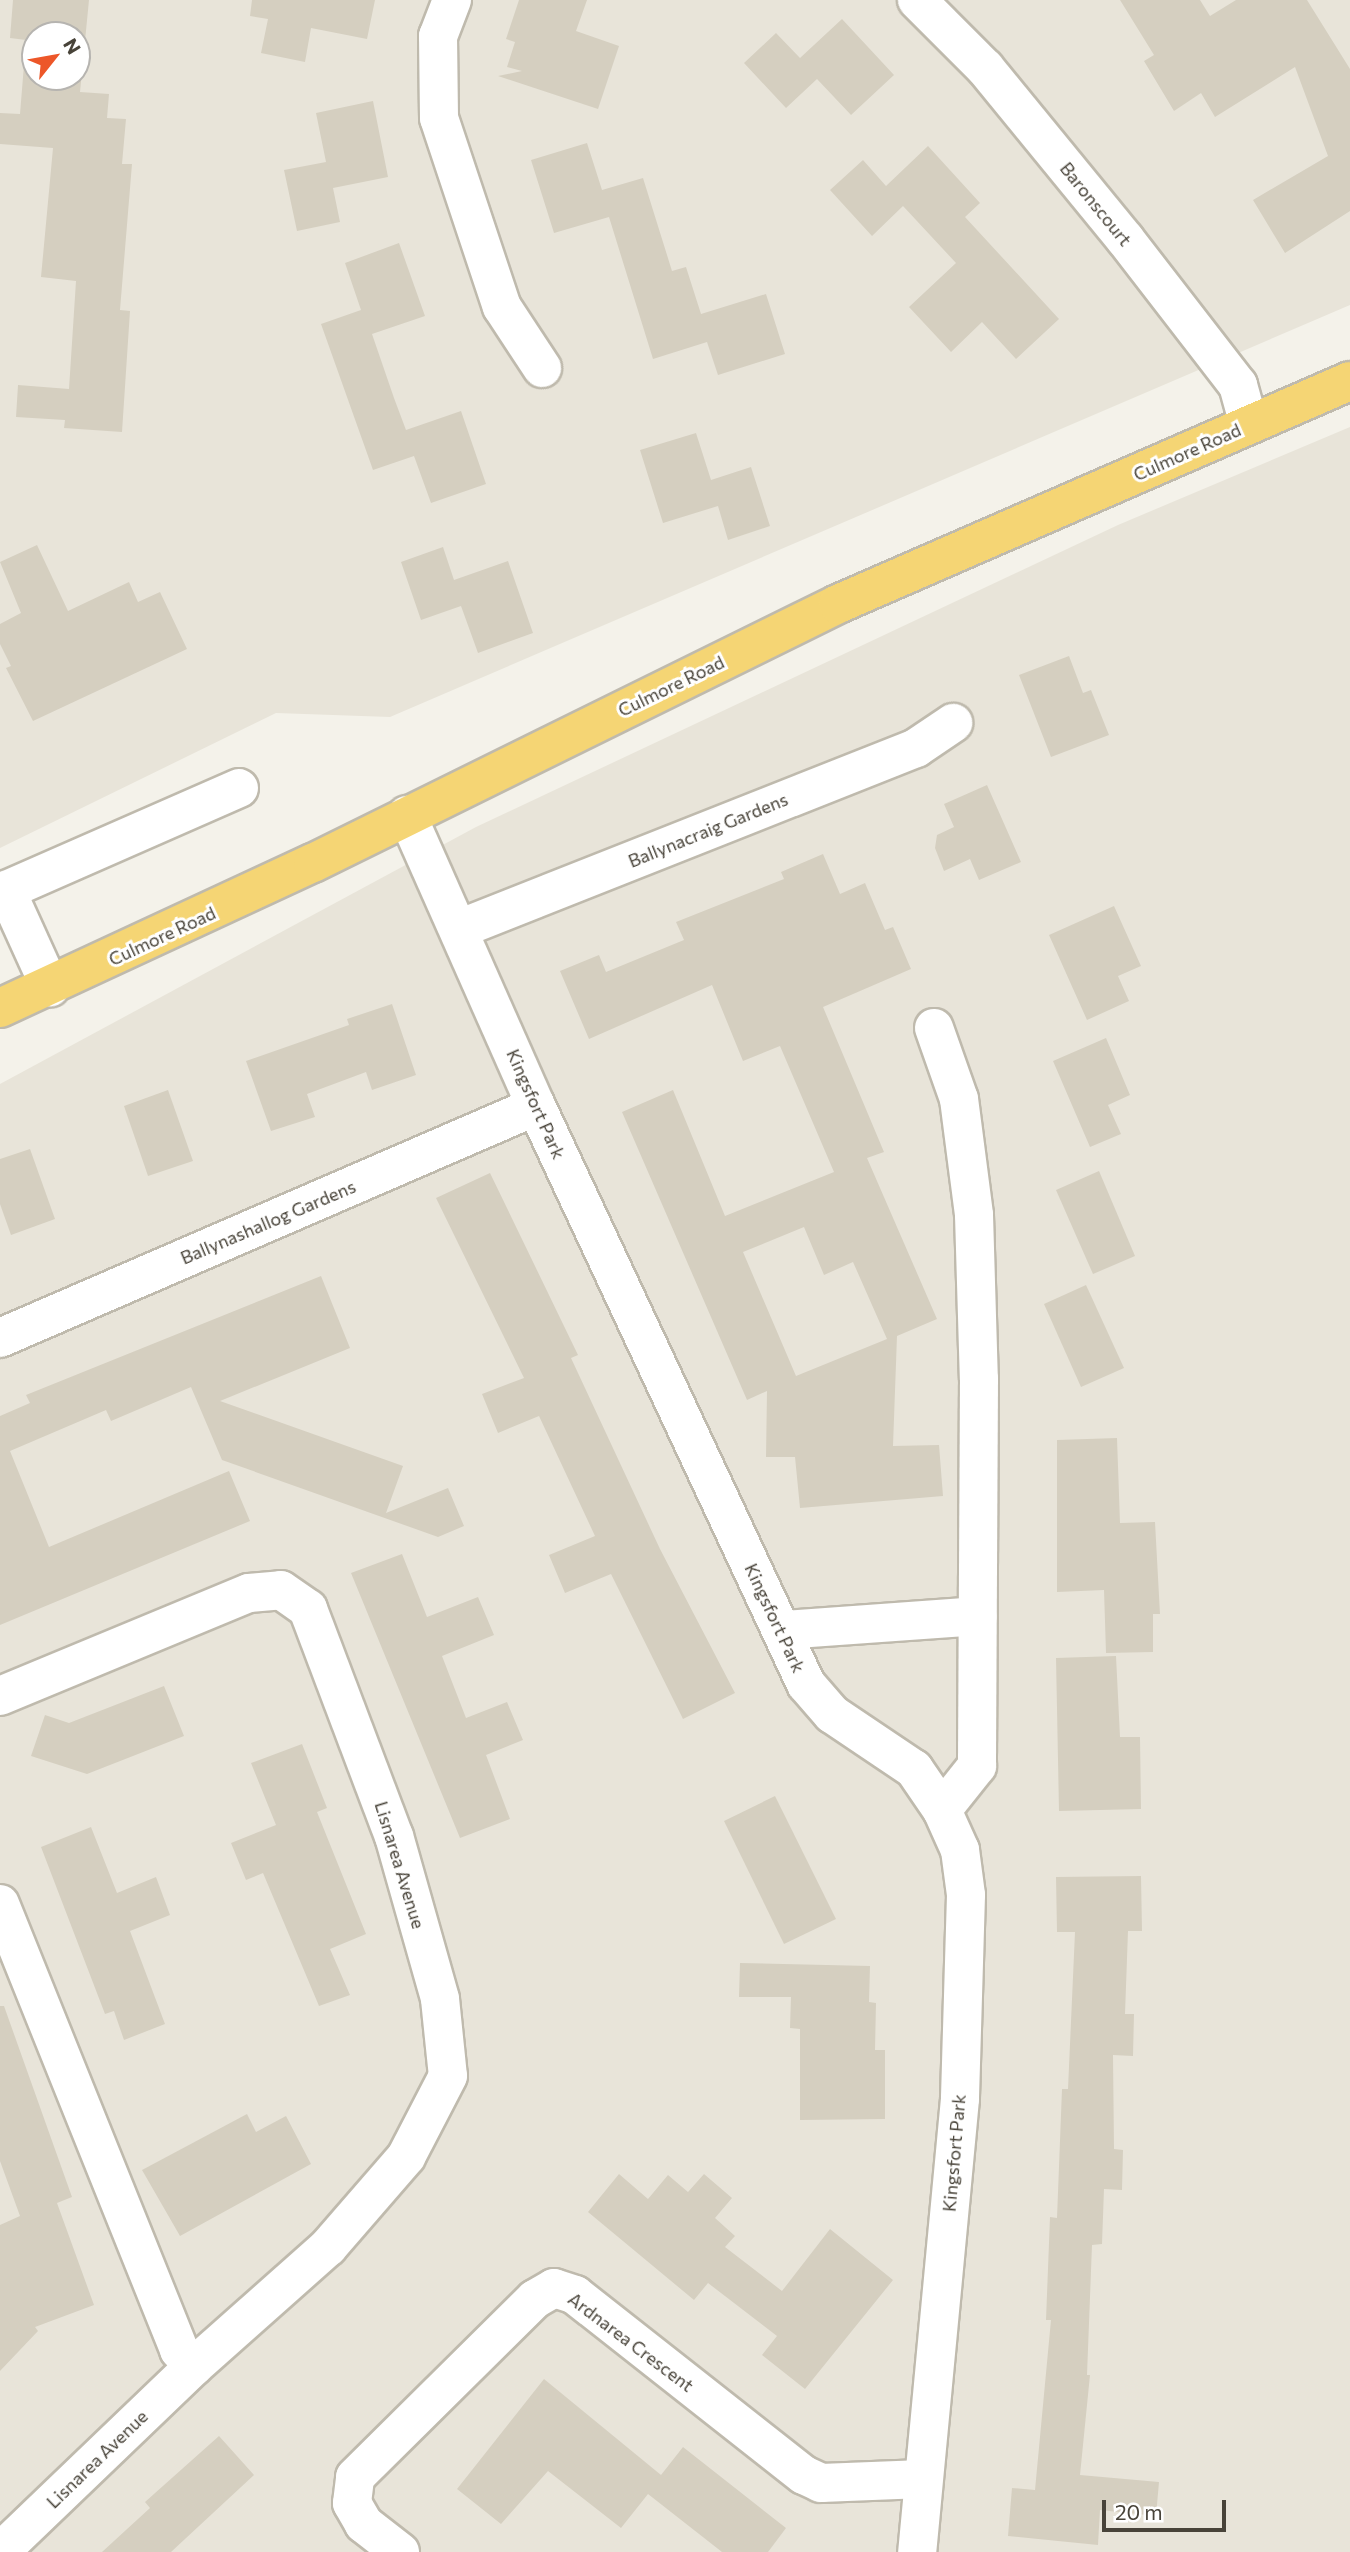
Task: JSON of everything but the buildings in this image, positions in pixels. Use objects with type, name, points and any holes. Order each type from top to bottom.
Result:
[{"type":"highway","name":"Culmore Road","points":[[0,1008],[407,815],[838,604],[1350,381]]},
{"type":"street","points":[[452,0],[438,36],[439,118],[502,307],[542,368]]},
{"type":"street","name":"Baronscourt","points":[[917,0],[985,68],[1125,239],[1238,385],[1249,425]]},
{"type":"street","name":"Ballynacraig Gardens","points":[[459,929],[916,748],[953,723]]},
{"type":"street","points":[[50,986],[3,892],[239,788]]},
{"type":"street","name":"Kingsfort Park","points":[[407,815],[536,1106],[806,1684],[832,1714],[914,1769],[942,1810],[960,1850],[966,1908],[960,2099],[916,2552]]},
{"type":"street","points":[[934,1028],[959,1099],[974,1215],[979,1379],[977,1766],[942,1810]]},
{"type":"street","name":"Ballynashallog Gardens","points":[[0,1338],[536,1106]]},
{"type":"street","name":"Lisnarea Avenue","points":[[0,1696],[249,1593],[281,1590],[308,1609],[398,1848],[440,1999],[448,2076],[406,2157],[328,2247],[194,2366],[0,2552]]},
{"type":"street","points":[[783,1630],[977,1616]]},
{"type":"street","points":[[0,1904],[179,2350],[194,2366]]},
{"type":"street","name":"Ardnarea Crescent","points":[[400,2552],[364,2524],[352,2503],[355,2477],[534,2299],[554,2287],[575,2295],[804,2475],[821,2483],[923,2479]]},
{"type":"shaded area","points":[[0,0],[1350,0],[1350,305],[390,717],[276,713],[0,848]]},
{"type":"shaded area","points":[[1350,427],[1350,2552],[0,2552],[0,1084],[476,827],[1118,525]]}]
